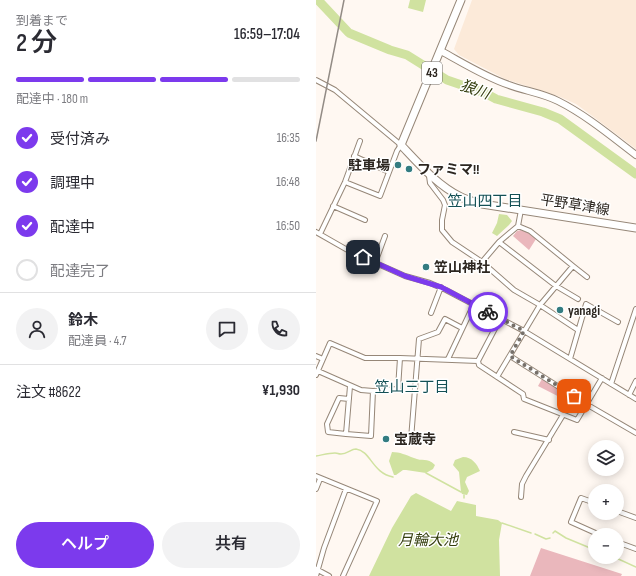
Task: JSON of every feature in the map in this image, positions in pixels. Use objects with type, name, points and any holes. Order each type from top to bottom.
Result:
[{"type":"main road","name":"43","points":[[401,145],[461,0]]},
{"type":"main road","name":"平野草津線","points":[[401,145],[442,186],[463,198],[482,204],[636,228]]},
{"type":"street","points":[[441,51],[488,77],[509,85],[537,92],[558,101],[578,112],[636,155]]},
{"type":"street","points":[[316,82],[335,90],[401,145],[397,151],[380,196],[345,182]]},
{"type":"street","points":[[360,141],[345,182],[318,232],[335,244],[375,263],[405,276],[441,287],[474,304],[524,331],[636,399]]},
{"type":"street","points":[[354,156],[389,172]]},
{"type":"street","points":[[426,171],[430,178],[430,183],[445,204],[442,230],[452,242],[482,262],[514,290],[578,330]]},
{"type":"street","points":[[333,206],[365,220]]},
{"type":"street","points":[[482,262],[499,242],[518,226],[521,210]]},
{"type":"street","points":[[518,226],[530,231],[587,277]]},
{"type":"street","points":[[375,263],[385,236]]},
{"type":"street","points":[[499,242],[556,286],[578,300]]},
{"type":"street","points":[[497,377],[540,305],[573,266]]},
{"type":"street","points":[[431,314],[441,287]]},
{"type":"street","points":[[448,359],[474,304]]},
{"type":"street","points":[[570,359],[586,304],[618,322]]},
{"type":"street","points":[[611,384],[635,320],[636,309]]},
{"type":"street","points":[[411,439],[416,358],[419,339],[438,332],[445,319],[462,328]]},
{"type":"street","points":[[478,361],[500,319]]},
{"type":"street","points":[[400,358],[398,389],[373,391],[361,390],[317,373],[330,343],[365,358],[400,358],[416,358],[478,361]]},
{"type":"street","points":[[316,356],[323,359]]},
{"type":"street","points":[[510,356],[586,404],[636,433]]},
{"type":"street","points":[[478,361],[479,365],[523,394],[524,399],[577,420],[602,378]]},
{"type":"street","points":[[629,395],[636,381]]},
{"type":"street","points":[[346,434],[350,386]]},
{"type":"street","points":[[349,399],[339,398],[327,424],[328,432],[371,436],[373,391]]},
{"type":"street","points":[[521,497],[522,484],[524,480],[563,415]]},
{"type":"street","points":[[514,432],[549,440]]},
{"type":"street","points":[[316,489],[318,478],[365,495],[377,501],[343,576]]},
{"type":"street","points":[[316,576],[324,548],[346,489]]},
{"type":"street","points":[[588,500],[581,498],[571,522],[588,530]]},
{"type":"street","points":[[624,514],[636,518]]},
{"type":"street","points":[[624,545],[636,549]]},
{"type":"street","points":[[317,569],[329,576]]},
{"type":"shaded area","points":[[472,0],[636,0],[636,149],[576,104],[558,96],[505,79],[459,55],[454,49]]},
{"type":"shaded area","points":[[521,230],[529,233],[536,239],[529,250],[513,236],[517,231]]},
{"type":"shaded area","points":[[542,379],[582,405],[581,408],[538,386]]},
{"type":"shaded area","points":[[541,548],[622,574],[621,576],[530,576]]},
{"type":"water","points":[[410,0],[426,0],[423,12],[408,8]]},
{"type":"water","points":[[499,214],[507,215],[512,221],[497,236],[492,233],[497,223]]},
{"type":"water","points":[[392,452],[417,459],[427,460],[435,465],[433,469],[426,473],[403,470],[394,475],[389,461]]},
{"type":"water","points":[[463,457],[474,461],[480,471],[467,477],[465,482],[469,491],[467,495],[462,494],[461,492],[459,472],[453,465],[455,460]]},
{"type":"water","name":"月輪大池","points":[[416,493],[451,511],[457,501],[476,505],[476,516],[498,520],[502,523],[499,540],[500,576],[369,576],[392,528],[411,496]]},
{"type":"waterway","name":"狼川","points":[[318,0],[349,33],[390,50],[407,55],[447,80],[485,93],[496,99],[543,112],[560,119],[636,174]]},
{"type":"waterway","points":[[316,456],[333,453],[343,454],[356,449],[365,454],[380,471],[393,477]]},
{"type":"waterway","points":[[426,473],[461,492]]},
{"type":"waterway","points":[[502,523],[531,533]]},
{"type":"waterway","points":[[553,533],[555,531],[566,538],[588,547]]},
{"type":"waterway","points":[[535,534],[546,539],[550,538]]},
{"type":"waterway","points":[[624,562],[636,567]]},
{"type":"railway","points":[[316,141],[344,0]]},
{"type":"way so far","points":[[488,312],[524,331],[510,356],[574,396]]},
{"type":"place","name":"駐車場","points":[[398,165]]},
{"type":"place","name":"ファミマ!!","points":[[409,169]]},
{"type":"place","name":"笠山神社","points":[[426,267]]},
{"type":"place","name":"yanagi","points":[[560,310]]},
{"type":"place","name":"宝蔵寺","points":[[386,439]]},
{"type":"district","name":"笠山四丁目","points":[[485,201]]},
{"type":"district","name":"笠山三丁目","points":[[412,387]]},
{"type":"route","points":[[363,257],[405,276],[441,287],[488,312]]}]
